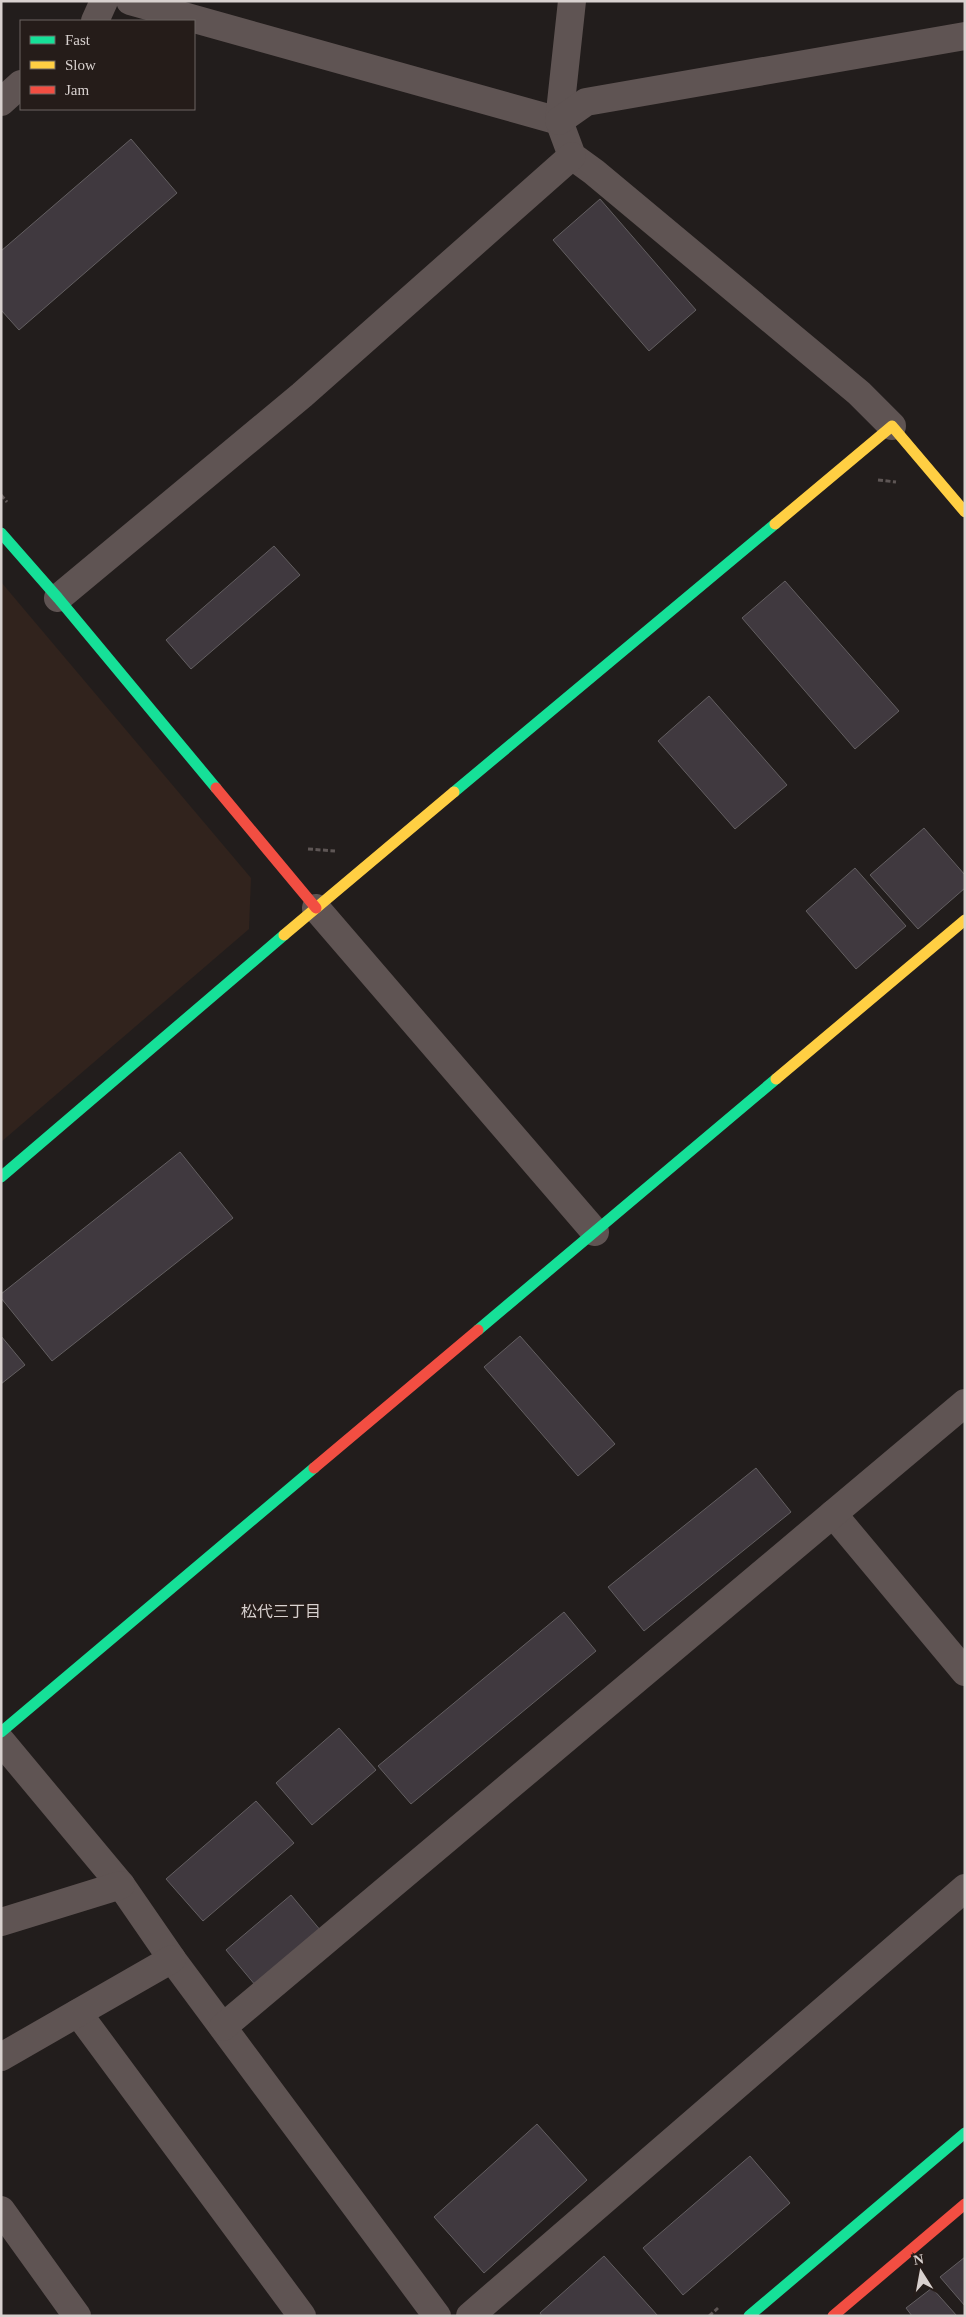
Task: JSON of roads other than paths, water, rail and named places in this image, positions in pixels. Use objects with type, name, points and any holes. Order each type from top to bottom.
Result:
[{"type":"street","points":[[95,20],[104,1]]},
{"type":"street","points":[[130,1],[559,121]]},
{"type":"street","points":[[572,1],[559,121],[572,156],[594,172],[852,387],[892,426],[965,512]]},
{"type":"street","points":[[559,121],[586,102],[965,36]]},
{"type":"street","points":[[1,102],[20,85]]},
{"type":"street","points":[[58,598],[302,395],[572,156]]},
{"type":"street","points":[[1,1177],[316,908],[892,426]]},
{"type":"street","points":[[1,533],[58,598],[316,908],[595,1232]]},
{"type":"street","points":[[1,1732],[965,920]]},
{"type":"street","points":[[223,2027],[965,1403]]},
{"type":"street","points":[[833,1514],[965,1672]]},
{"type":"street","points":[[1,1741],[121,1885],[172,1959],[437,2316]]},
{"type":"street","points":[[1,1922],[121,1885]]},
{"type":"street","points":[[470,2316],[965,1888]]},
{"type":"street","points":[[1,2057],[172,1959]]},
{"type":"street","points":[[78,2013],[302,2316]]},
{"type":"street","points":[[749,2316],[965,2133]]},
{"type":"street","points":[[833,2316],[965,2204]]},
{"type":"street","points":[[1,2210],[77,2316]]},
{"type":"district","name":"松代三丁目","points":[[281,1611]]}]
